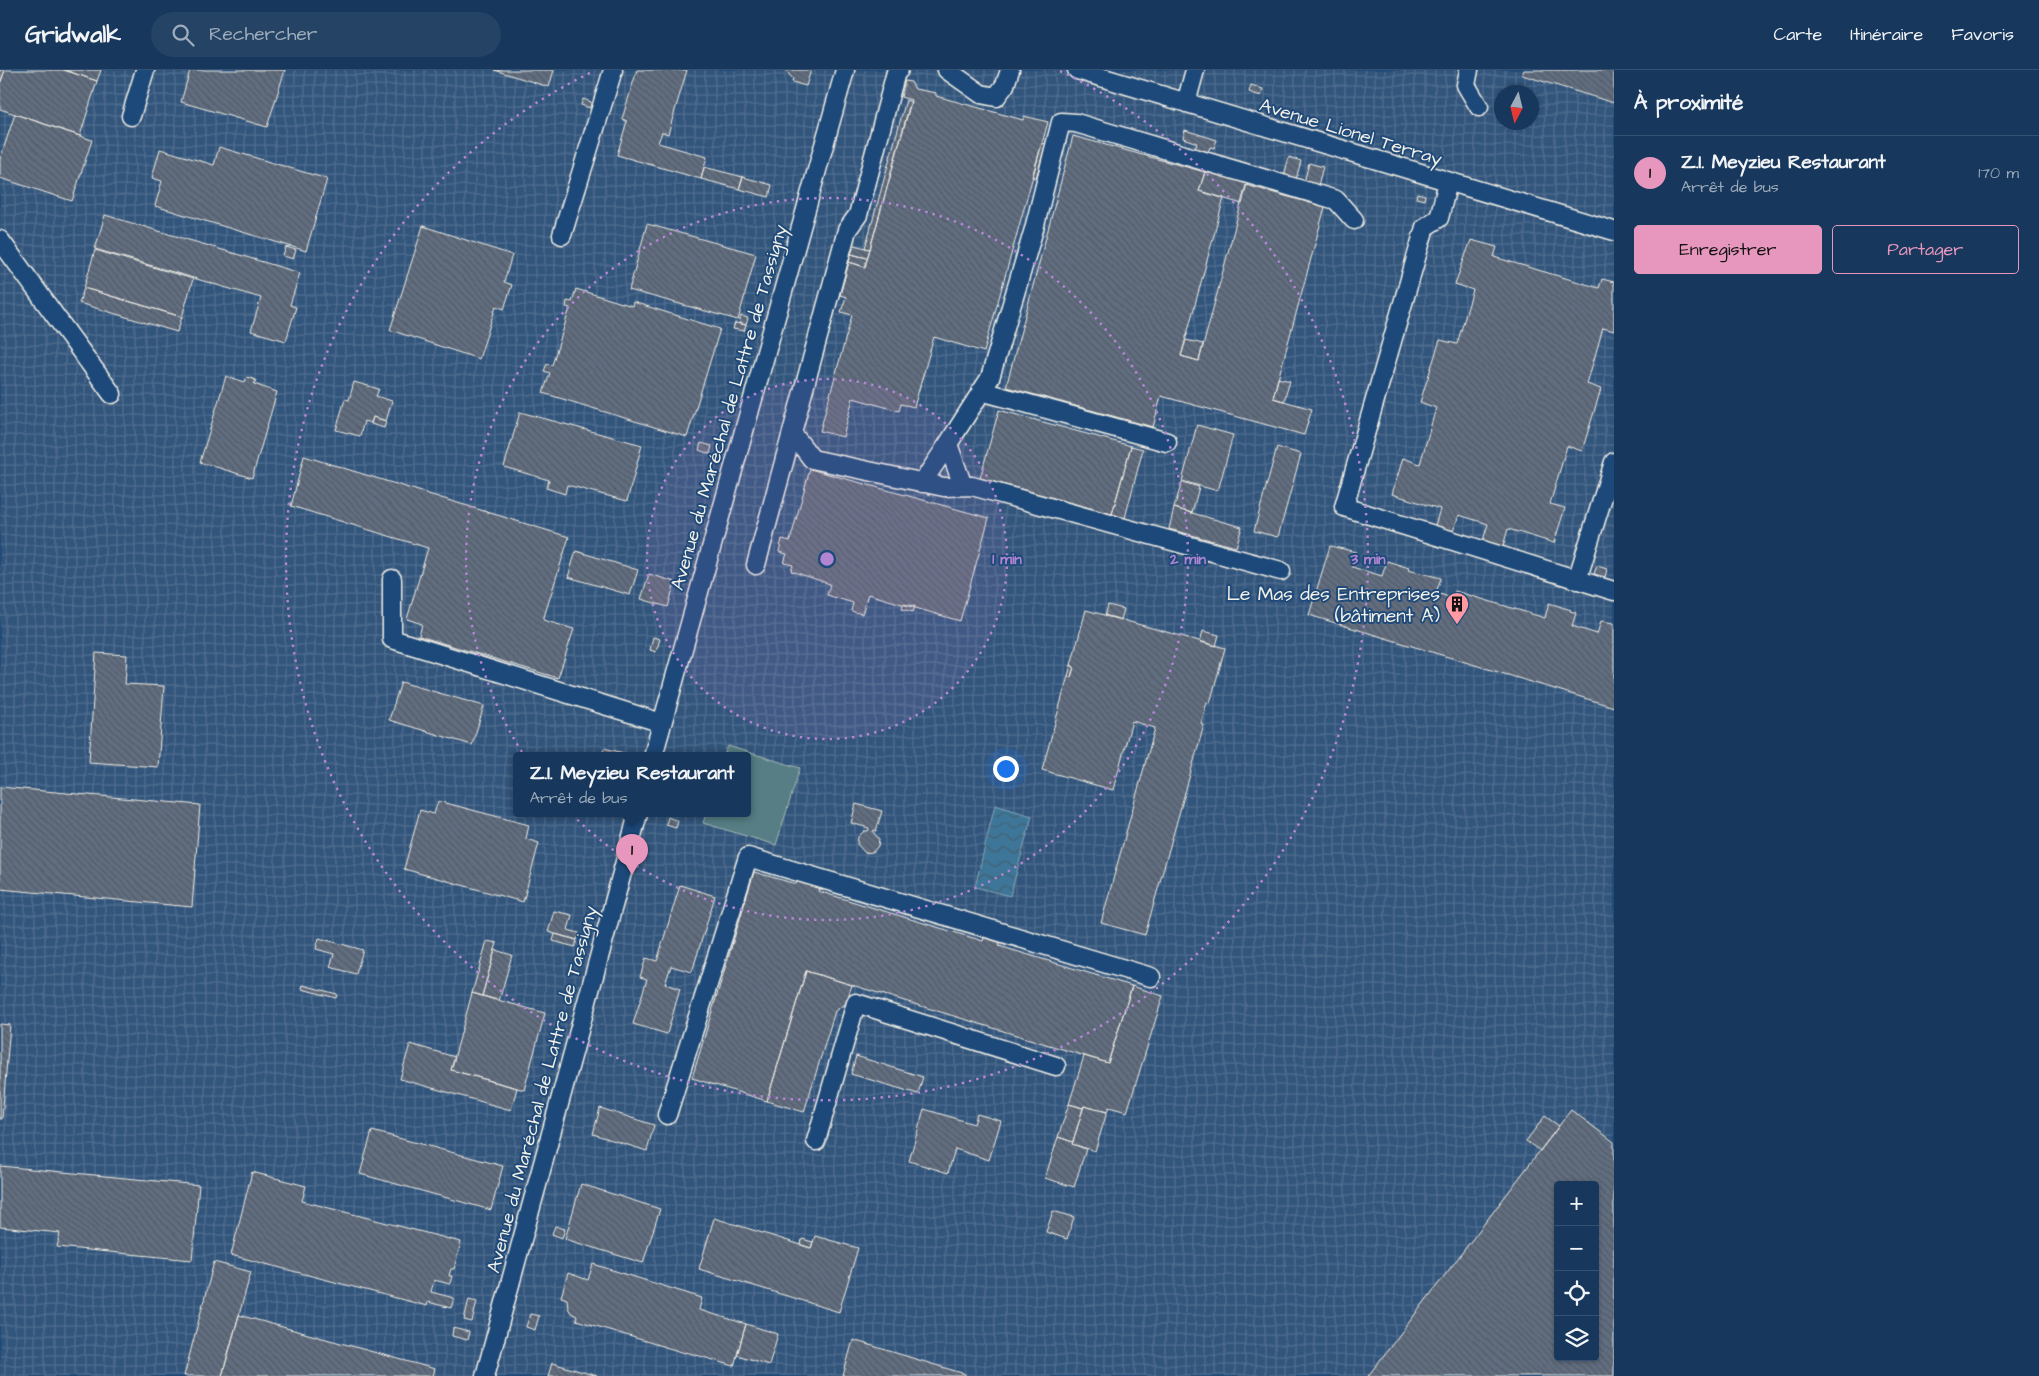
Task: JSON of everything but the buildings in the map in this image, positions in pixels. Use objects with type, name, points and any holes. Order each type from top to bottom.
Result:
[{"type":"street","points":[[131,116],[145,70]]},
{"type":"street","points":[[562,235],[613,70]]},
{"type":"street","name":"Avenue du Maréchal de Lattre de Tassigny","points":[[654,752],[845,70]]},
{"type":"street","points":[[756,565],[847,230],[858,216],[896,72],[899,70]]},
{"type":"street","points":[[947,70],[981,94],[996,97],[1005,85],[1010,70]]},
{"type":"street","name":"Avenue Lionel Terray","points":[[1077,70],[1614,231]]},
{"type":"street","points":[[1186,103],[1196,70]]},
{"type":"street","points":[[1469,70],[1466,84],[1479,107]]},
{"type":"street","points":[[922,483],[990,378],[1034,229],[1061,122],[1076,123],[1336,200],[1354,220]]},
{"type":"street","points":[[1448,182],[1439,218],[1426,227],[1344,507],[1614,591]]},
{"type":"street","points":[[0,240],[112,394]]},
{"type":"street","points":[[981,391],[1167,442]]},
{"type":"street","points":[[792,432],[812,459],[944,487],[972,486],[1281,571]]},
{"type":"street","points":[[948,444],[963,486]]},
{"type":"street","points":[[1577,580],[1614,462]]},
{"type":"street","points":[[392,579],[392,639],[662,723]]},
{"type":"street","name":"Avenue du Maréchal de Lattre de Tassigny","points":[[485,1376],[637,817]]},
{"type":"street","points":[[667,1115],[748,857],[1151,977]]},
{"type":"street","points":[[816,1141],[856,1003],[1056,1066]]},
{"type":"shaded area","points":[[0,70],[1614,70],[1614,1376],[0,1376]]},
{"type":"green space","points":[[728,746],[748,752],[726,752]]},
{"type":"green space","points":[[751,753],[800,768],[776,845],[703,823],[705,817],[751,817]]},
{"type":"water","points":[[995,805],[1032,816],[1010,896],[975,887]]},
{"type":"place","name":"Le Mas des Entreprises (bâtiment A)","points":[[1457,625]]},
{"type":"place","name":"Z.I. Meyzieu Restaurant","points":[[632,875]]}]
